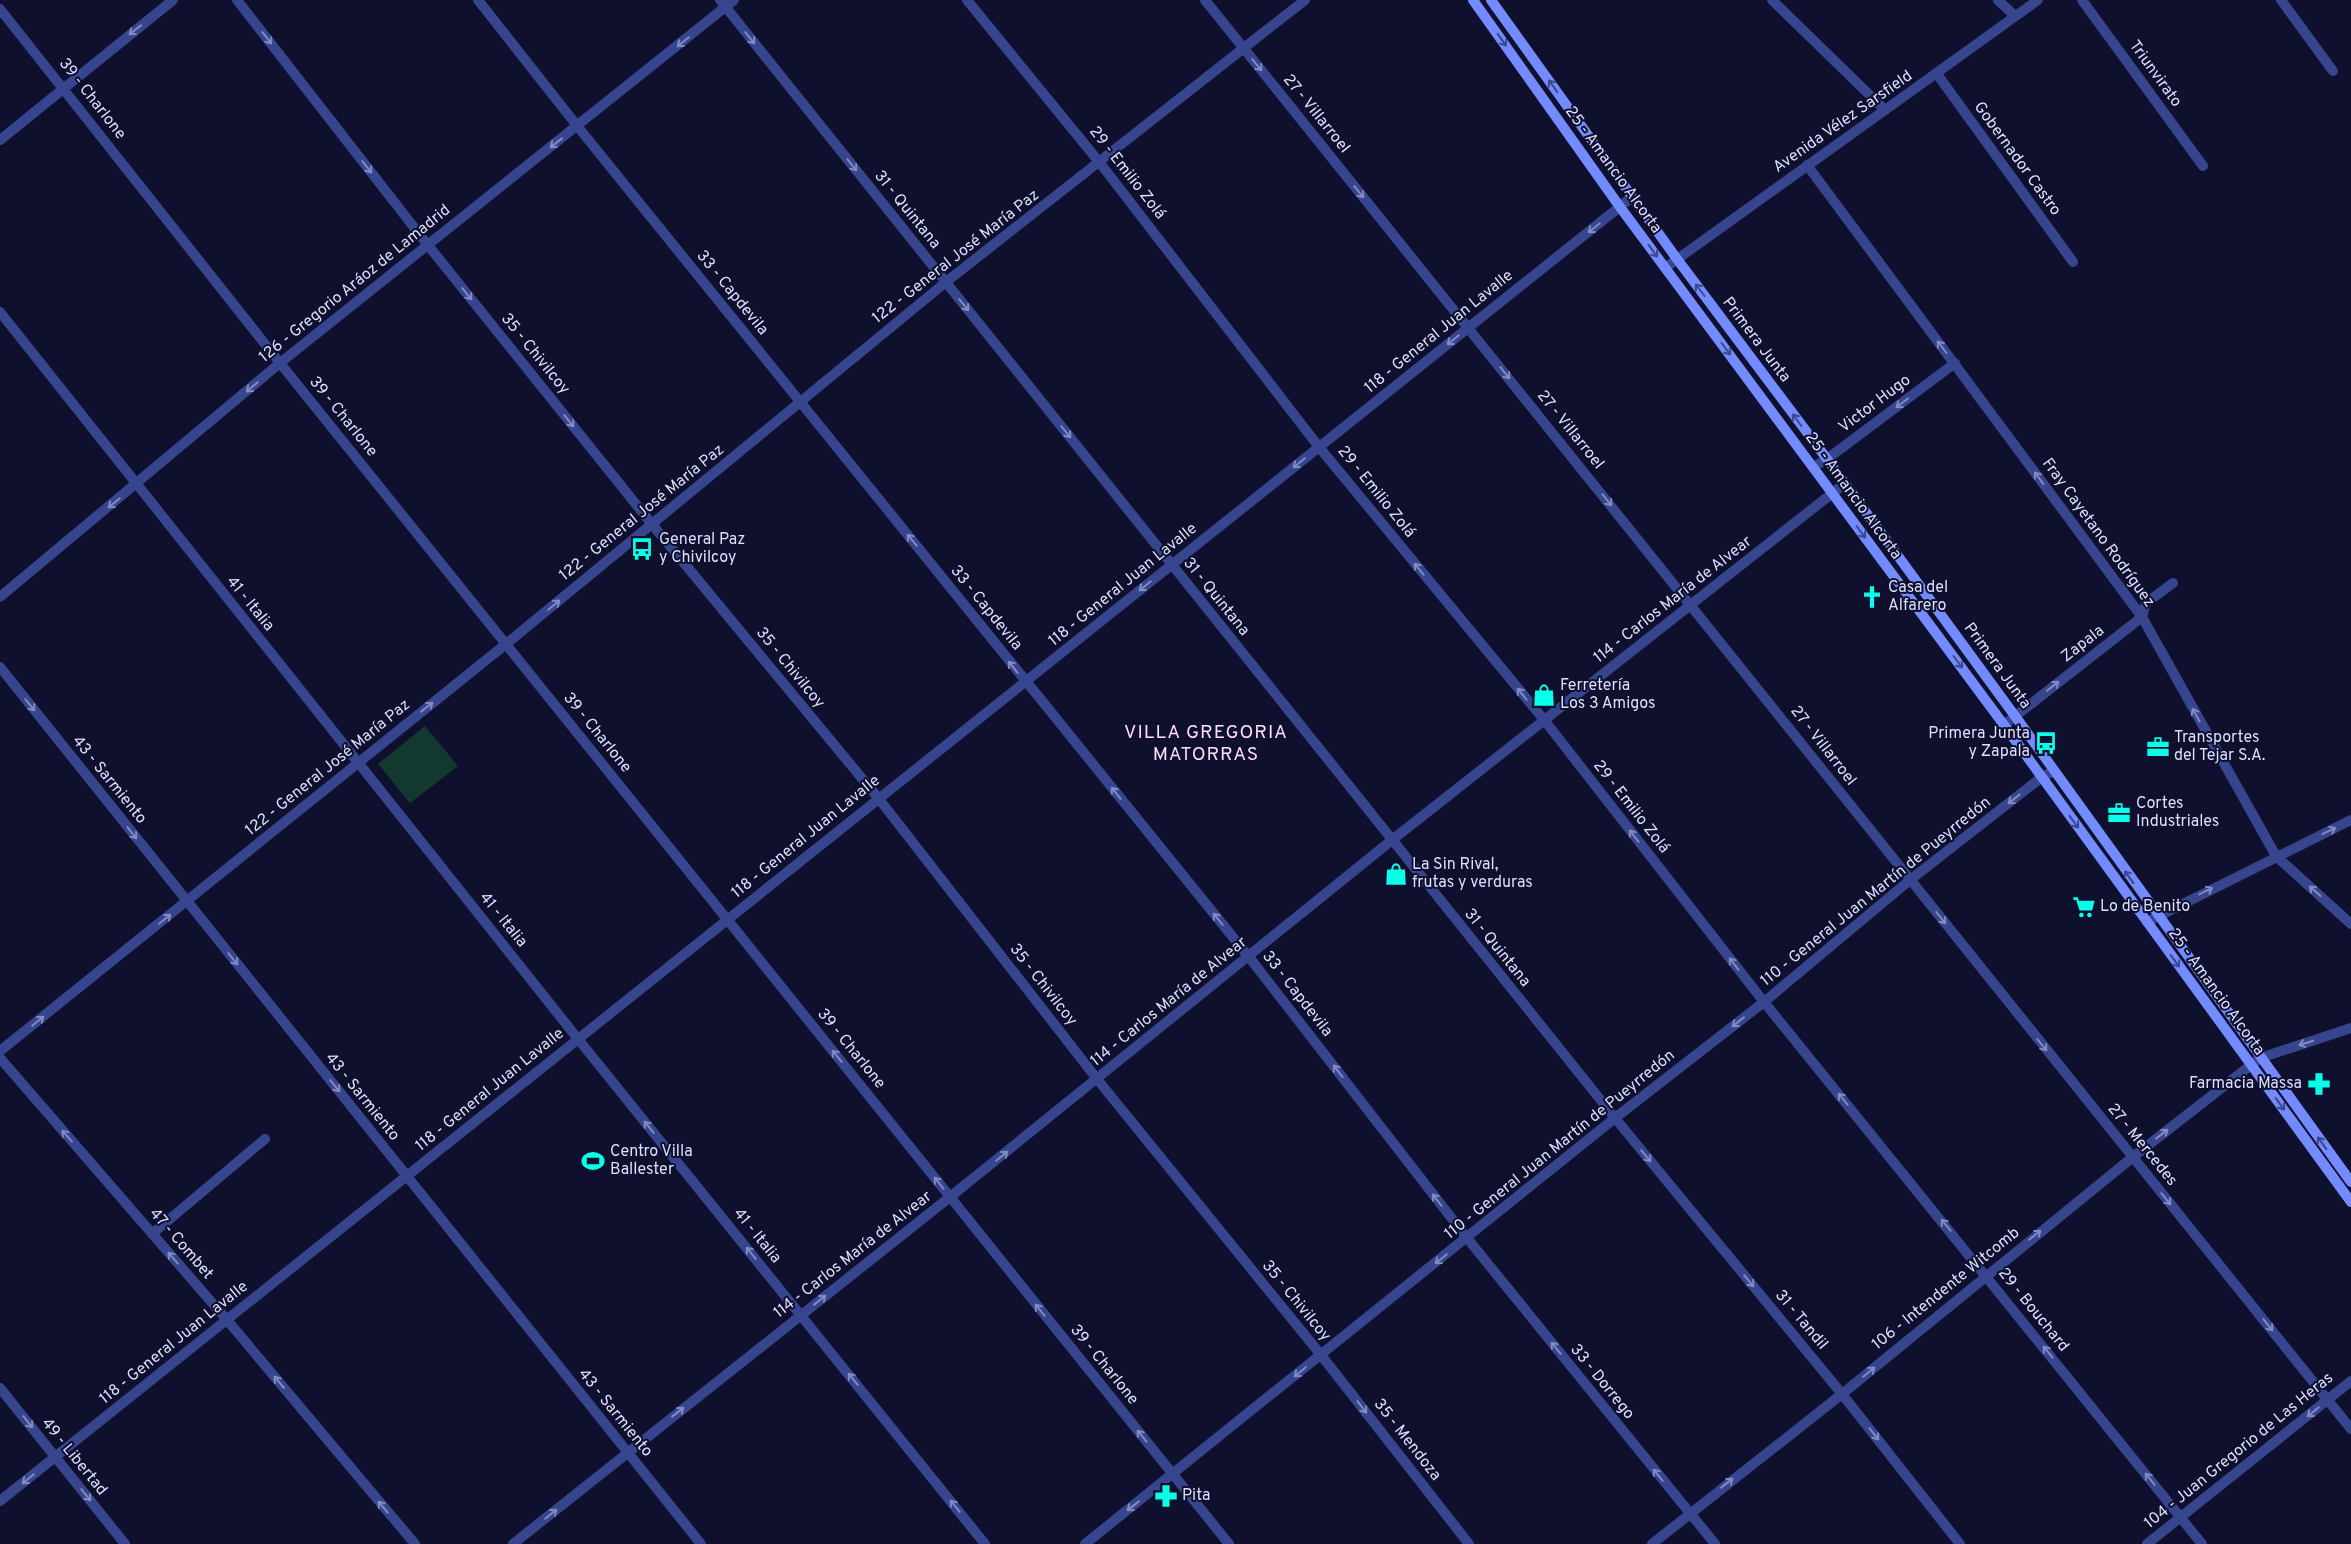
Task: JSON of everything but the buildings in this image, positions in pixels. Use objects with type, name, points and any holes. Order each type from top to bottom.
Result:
[{"type":"main road","name":"25 - Amancio Alcorta","points":[[1474,0],[1665,268],[2004,725],[2351,1202]]},
{"type":"main road","name":"Primera Junta","points":[[1492,0],[1677,259],[1827,459],[2015,716],[2157,916],[2351,1182]]},
{"type":"street","points":[[0,140],[173,0]]},
{"type":"street","name":"35 - Chivilcoy","points":[[237,0],[427,244],[652,523],[879,799],[1097,1079],[1321,1355]]},
{"type":"street","name":"33 - Capdevila","points":[[478,0],[1025,682],[1249,957],[1467,1238]]},
{"type":"street","name":"126 - Gregorio Aráoz de Lamadrid","points":[[0,597],[280,363],[427,244],[578,127],[723,4],[734,0]]},
{"type":"street","name":"29 - Emilio Zolá","points":[[967,0],[1100,163],[1319,447],[1545,721],[1764,1002]]},
{"type":"street","name":"27 - Villarroel","points":[[1205,0],[1692,604],[1910,880]]},
{"type":"street","name":"122 - General José María Paz","points":[[0,1051],[506,644],[946,282],[1100,163],[1305,0]]},
{"type":"street","points":[[1772,0],[1885,110]]},
{"type":"street","points":[[1998,0],[2015,16]]},
{"type":"street","name":"Avenida Vélez Sarsfield","points":[[1665,268],[2038,0]]},
{"type":"street","name":"Triunvirato","points":[[2082,0],[2203,166]]},
{"type":"street","points":[[2281,0],[2333,71]]},
{"type":"street","name":"31 - Quintana","points":[[723,4],[1614,1118]]},
{"type":"street","name":"39 - Charlone","points":[[0,8],[280,363],[1229,1544]]},
{"type":"street","name":"Gobernador Castro","points":[[1937,74],[2073,262]]},
{"type":"street","name":"Fray Cayetano Rodríguez","points":[[1808,165],[2142,617],[2276,856],[2351,924]]},
{"type":"street","name":"118 - General Juan Lavalle","points":[[0,1501],[1632,197]]},
{"type":"street","name":"41 - Italia","points":[[0,312],[578,1039],[986,1544]]},
{"type":"street","name":"Victor Hugo","points":[[1813,466],[1827,459],[1954,363]]},
{"type":"street","name":"114 - Carlos María de Alvear","points":[[513,1544],[950,1197],[1392,840],[1844,484]]},
{"type":"street","name":"Zapala","points":[[2004,725],[2142,617],[2146,603],[2173,583]]},
{"type":"street","name":"43 - Sarmiento","points":[[0,667],[701,1544]]},
{"type":"street","name":"110 - General Juan Martín de Pueyrredón","points":[[1085,1544],[1614,1118],[1764,1002],[1910,880],[2042,777],[2054,771]]},
{"type":"street","points":[[2147,922],[2351,820]]},
{"type":"street","name":"27 - Mercedes","points":[[1910,880],[2351,1429]]},
{"type":"street","name":"29 - Bouchard","points":[[1764,1002],[1986,1274],[2202,1544]]},
{"type":"street","name":"106 - Intendente Witcomb","points":[[1652,1544],[1842,1394],[1986,1274],[2132,1157],[2260,1058],[2351,1028]]},
{"type":"street","name":"47 - Combet","points":[[0,1058],[226,1320],[415,1544]]},
{"type":"street","name":"31 - Tandil","points":[[1614,1118],[1842,1394],[1960,1544]]},
{"type":"street","points":[[152,1234],[265,1139]]},
{"type":"street","name":"33 - Dorrego","points":[[1467,1238],[1715,1544]]},
{"type":"street","name":"35 - Mendoza","points":[[1321,1355],[1469,1544]]},
{"type":"street","name":"104 - Juan Gregorio de Las Heras","points":[[2147,1544],[2351,1381]]},
{"type":"street","name":"49 - Libertad","points":[[0,1388],[125,1544]]},
{"type":"green space","points":[[425,726],[458,766],[410,803],[378,764]]},
{"type":"place","name":"General Paz y Chivilcoy","points":[[642,549]]},
{"type":"place","name":"Casa del Alfarero","points":[[1872,597]]},
{"type":"place","name":"Ferretería Los 3 Amigos","points":[[1544,695]]},
{"type":"place","name":"Primera Junta y Zapala","points":[[2046,743]]},
{"type":"place","name":"Transportes del Tejar S.A.","points":[[2158,747]]},
{"type":"place","name":"Cortes Industriales","points":[[2119,813]]},
{"type":"place","name":"La Sin Rival, frutas y verduras","points":[[1396,874]]},
{"type":"place","name":"Lo de Benito","points":[[2084,907]]},
{"type":"place","name":"Farmacia Massa","points":[[2319,1084]]},
{"type":"place","name":"Centro Villa Ballester","points":[[593,1161]]},
{"type":"place","name":"Pita","points":[[1166,1496]]},
{"type":"district","name":"VILLA GREGORIA MATORRAS","points":[[1206,744]]}]
